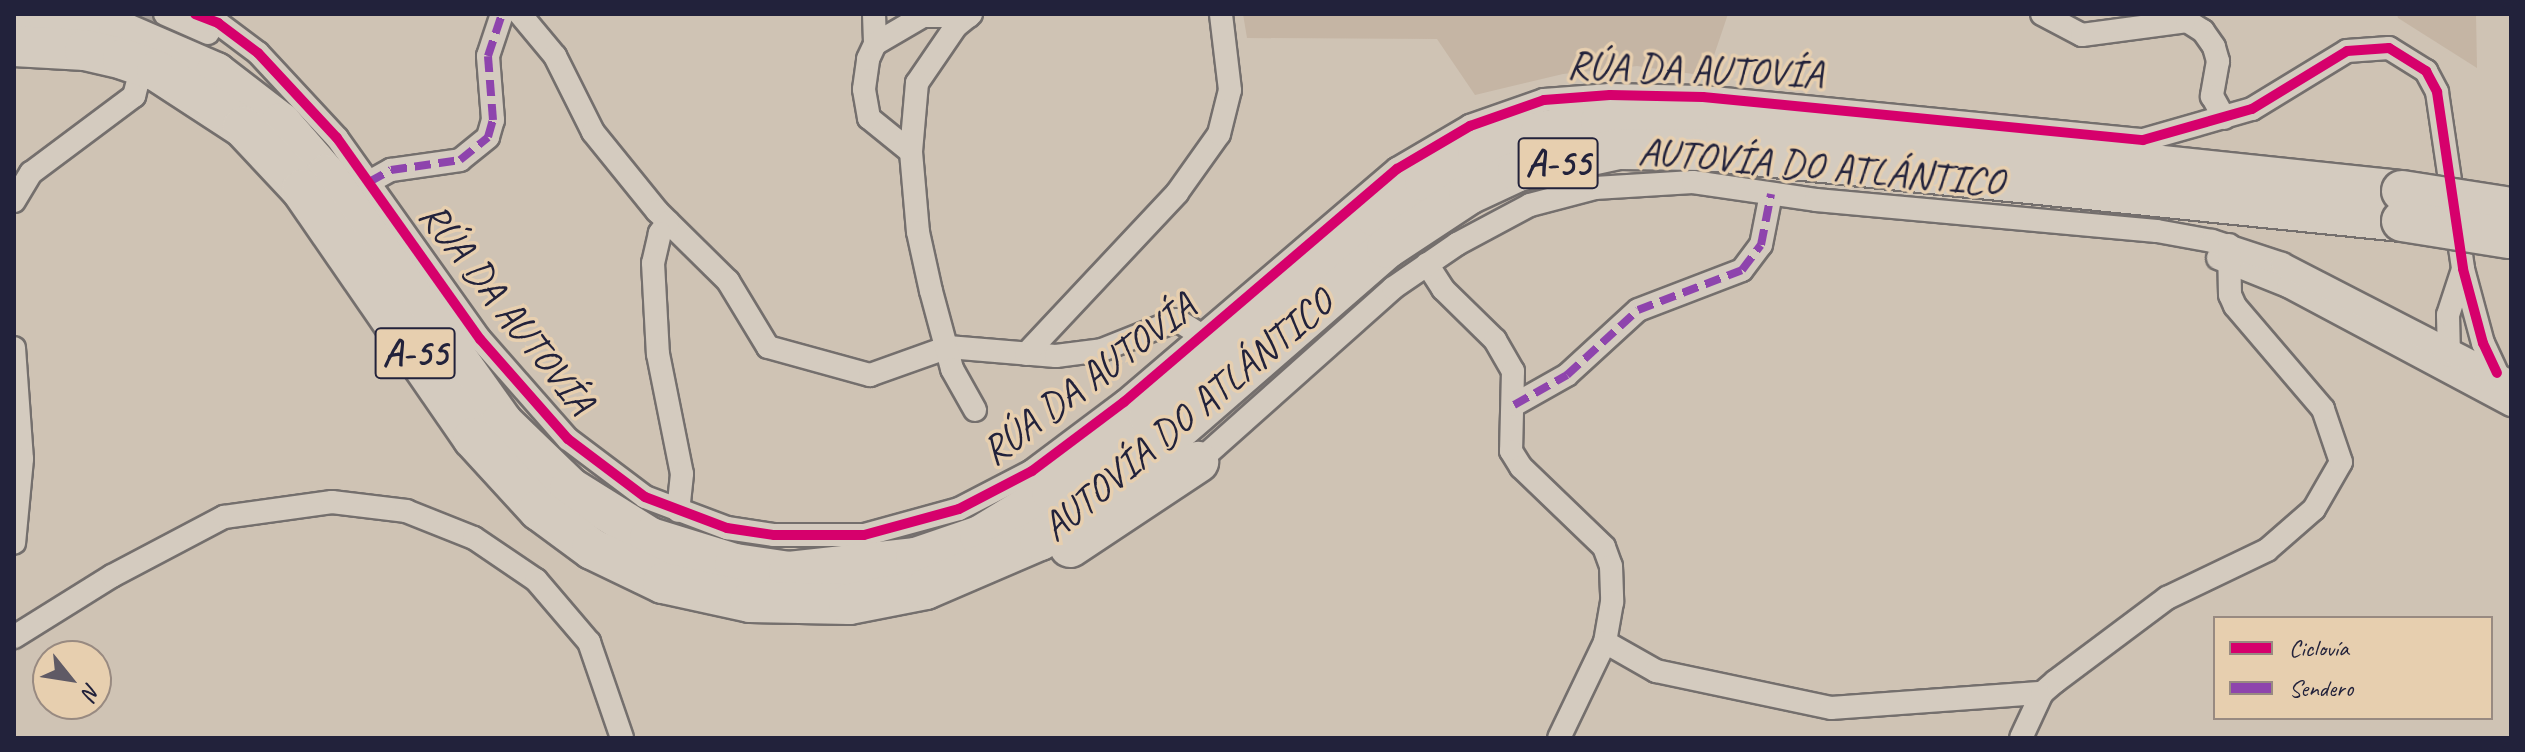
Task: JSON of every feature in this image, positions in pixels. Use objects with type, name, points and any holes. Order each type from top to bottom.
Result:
[{"type":"highway","name":"AUTOVÍA DO ATLÁNTICO","points":[[29,18],[119,31],[160,46],[216,73],[281,123],[326,175],[502,422],[570,488],[650,538],[735,564],[789,572],[916,558],[980,536],[1052,492],[1149,416],[1376,217],[1425,181],[1478,154],[1541,132],[1631,119],[1875,124],[1975,145],[2509,223]]},
{"type":"highway","name":"AUTOVÍA DO ATLÁNTICO","points":[[14,46],[123,59],[157,71],[243,127],[302,190],[473,438],[539,510],[592,549],[663,583],[750,602],[849,604],[926,589],[1040,540],[1105,493],[1387,248],[1469,194],[1518,171],[1618,149],[1705,150],[2402,206]]},
{"type":"highway","points":[[1703,97],[1875,124]]},
{"type":"highway","points":[[1975,145],[2048,133]]},
{"type":"highway","points":[[849,604],[910,604],[978,590],[1078,544],[1198,462]]},
{"type":"street","points":[[165,14],[267,62]]},
{"type":"street","name":"RÚA DA AUTOVÍA","points":[[195,14],[218,23],[267,62],[337,138],[532,404],[608,472],[678,511],[727,528],[774,535],[864,535],[911,525],[959,509],[1032,471],[1201,335],[1397,169],[1470,126],[1544,100],[1610,95],[1703,97]]},
{"type":"street","points":[[369,182],[391,170],[460,160],[488,137],[493,120],[488,56],[502,14]]},
{"type":"street","points":[[520,14],[555,56],[593,132],[668,222],[728,281],[768,347],[870,375],[948,347],[1026,354],[1102,350],[1177,320],[1201,335]]},
{"type":"street","points":[[874,14],[875,44],[864,89],[869,118],[911,152]]},
{"type":"street","points":[[1026,354],[1137,238],[1219,134],[1230,90],[1221,14]]},
{"type":"street","points":[[2042,14],[2082,35],[2187,21],[2203,31],[2214,47],[2218,61],[2213,107],[2224,118]]},
{"type":"street","points":[[875,44],[923,16],[970,15]]},
{"type":"street","points":[[970,15],[927,62],[917,83],[911,152],[918,232],[952,369],[975,410]]},
{"type":"street","points":[[1875,124],[2048,133],[2113,140],[2171,135],[2275,97],[2347,51],[2389,48],[2409,57],[2426,71],[2443,114],[2463,269],[2477,323],[2504,378]]},
{"type":"street","points":[[14,201],[31,173],[134,96],[137,85]]},
{"type":"street","points":[[2171,135],[2212,96]]},
{"type":"street","points":[[1198,462],[1427,264],[1530,205],[1595,188],[1693,182],[1816,200],[2117,229],[2282,264],[2504,378]]},
{"type":"street","points":[[1514,405],[1567,375],[1638,310],[1742,270],[1761,245],[1771,194]]},
{"type":"street","points":[[668,222],[660,233],[653,263],[658,354],[682,474],[678,511]]},
{"type":"street","points":[[2230,253],[2511,405]]},
{"type":"street","points":[[2021,738],[2042,693],[2167,598],[2267,550],[2314,509],[2341,462],[2323,409],[2235,306],[2230,295],[2230,253]]},
{"type":"street","points":[[1427,264],[1443,289],[1495,340],[1513,371],[1511,451],[1521,467],[1608,556],[1612,602],[1605,642],[1559,738]]},
{"type":"street","points":[[2463,269],[2453,294],[2450,350],[2461,368],[2511,394]]},
{"type":"street","points":[[2288,286],[2311,291],[2427,349],[2450,350],[2467,344],[2477,323]]},
{"type":"street","points":[[2404,326],[2429,322],[2453,294]]},
{"type":"street","points":[[14,348],[22,459],[14,543]]},
{"type":"street","points":[[14,637],[112,576],[224,517],[332,502],[406,511],[474,538],[536,580],[589,642],[622,738]]},
{"type":"street","points":[[1605,642],[1656,671],[1831,708],[2042,693]]},
{"type":"shaded area","points":[[1243,14],[1728,14],[1707,76],[1637,66],[1563,74],[1475,95],[1437,39],[1247,38]]},
{"type":"shaded area","points":[[2397,14],[2476,14],[2477,68],[2398,18]]},
{"type":"tunnel","points":[[144,53],[152,14]]},
{"type":"marked path","points":[[369,182],[391,170],[460,160],[488,137],[493,120],[488,56],[502,14]]},
{"type":"marked path","points":[[1514,405],[1567,375],[1638,310],[1742,270],[1761,245],[1771,194]]},
{"type":"cycle path","points":[[195,14],[218,23],[258,53],[337,138],[480,339],[568,439],[645,497],[727,528],[774,535],[864,535],[959,509],[1032,471],[1124,402],[1397,169],[1470,126],[1544,100],[1610,95],[1703,97],[2143,140],[2252,109],[2347,51],[2389,48],[2426,71],[2437,92],[2463,269],[2483,343],[2497,373]]}]
